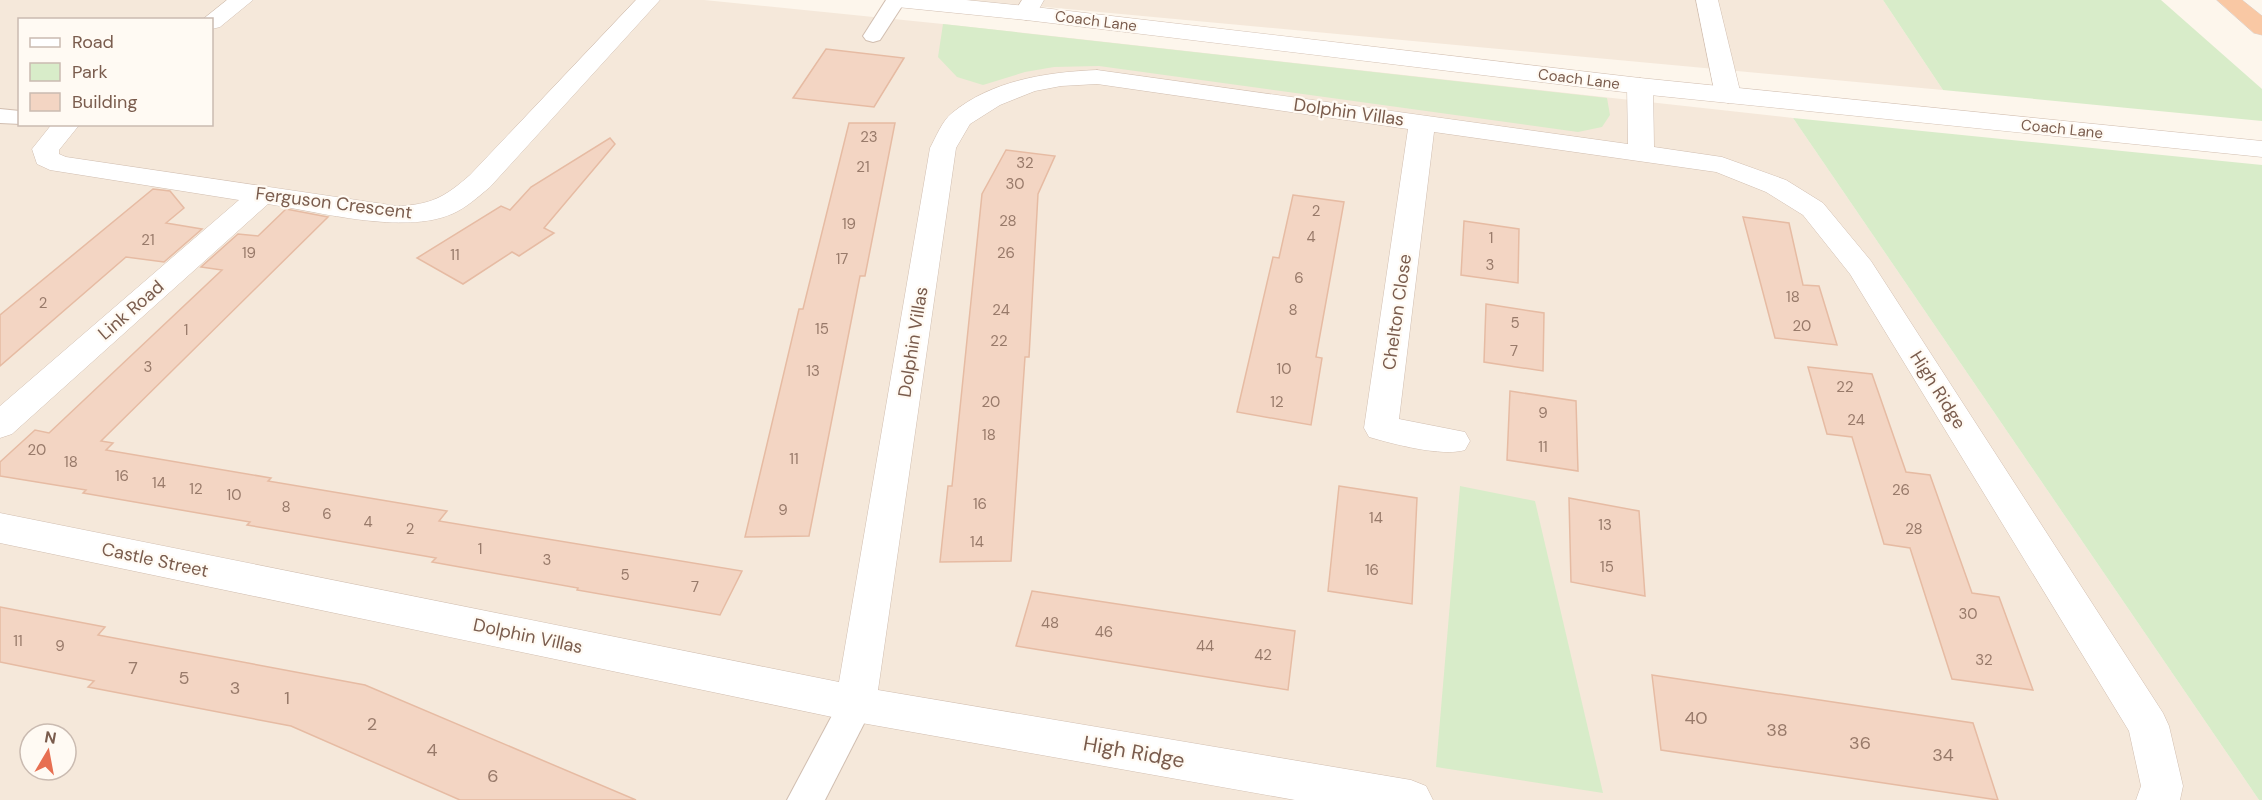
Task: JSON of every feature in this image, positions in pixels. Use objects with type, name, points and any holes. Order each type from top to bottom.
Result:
[{"type":"highway","points":[[2228,0],[2262,28]]},
{"type":"street","points":[[213,21],[242,0]]},
{"type":"street","name":"Ferguson Crescent","points":[[65,126],[45,149],[47,158],[60,164],[397,215],[422,215],[443,209],[458,201],[480,181],[650,0]]},
{"type":"street","name":"Coach Lane","points":[[897,0],[1030,7],[1640,86],[2262,149]]},
{"type":"street","points":[[1707,0],[1728,95]]},
{"type":"street","name":"Dolphin Villas","points":[[309,591],[856,704],[943,148],[960,119],[991,100],[1029,85],[1061,79],[1097,77],[1641,154]]},
{"type":"street","points":[[1640,86],[1641,154]]},
{"type":"street","name":"Chelton Close","points":[[1422,123],[1381,428],[1453,441]]},
{"type":"street","name":"High Ridge","points":[[1641,154],[1722,165],[1776,186],[1813,210],[1861,268],[2148,726],[2162,786],[2158,800]]},
{"type":"street","name":"Link Road","points":[[0,425],[262,195]]},
{"type":"street","name":"Castle Street","points":[[0,528],[309,591]]},
{"type":"street","name":"High Ridge","points":[[856,704],[1411,800]]},
{"type":"lane","points":[[873,36],[897,0]]},
{"type":"lane","points":[[0,116],[18,118]]},
{"type":"lane","points":[[806,800],[856,704]]},
{"type":"shaded area","points":[[0,0],[704,0],[943,24],[1793,118],[2259,800],[0,800]]},
{"type":"shaded area","points":[[970,0],[1883,0],[1943,90],[1553,54]]},
{"type":"green space","points":[[1883,0],[2161,0],[2262,89],[2262,121],[1943,90]]},
{"type":"green space","points":[[943,24],[1607,98],[1610,115],[1602,127],[1578,132],[1099,66],[1054,67],[1025,72],[983,85],[957,77],[938,57]]},
{"type":"green space","points":[[1793,118],[2262,165],[2262,800],[2259,800]]},
{"type":"green space","points":[[1460,486],[1535,501],[1603,793],[1436,767]]},
{"type":"building","points":[[826,49],[904,58],[874,107],[793,98]]},
{"type":"building","points":[[849,123],[895,123],[865,276],[860,276],[809,536],[745,537],[799,309],[803,309]]},
{"type":"building","points":[[610,138],[615,144],[544,228],[554,233],[519,256],[512,252],[463,284],[417,258],[501,206],[510,210],[531,187]]},
{"type":"building","points":[[1006,150],[1055,156],[1038,194],[1029,357],[1025,357],[1011,561],[940,562],[948,486],[952,486],[982,194]]},
{"type":"building","points":[[153,189],[170,191],[184,208],[166,223],[202,229],[164,262],[126,257],[0,366],[0,315]]},
{"type":"building","points":[[1293,195],[1344,202],[1316,357],[1322,358],[1311,425],[1237,412],[1273,257],[1279,258]]},
{"type":"building","points":[[286,209],[328,217],[101,441],[113,443],[106,450],[271,478],[268,481],[447,511],[439,521],[742,571],[720,615],[577,590],[578,588],[432,562],[436,558],[247,525],[250,522],[0,476],[0,462],[35,430],[49,433],[222,270],[201,267],[238,234],[258,236]]},
{"type":"building","points":[[1743,217],[1789,223],[1803,285],[1819,286],[1837,345],[1775,338]]},
{"type":"building","points":[[1464,221],[1519,229],[1518,283],[1461,275]]},
{"type":"building","points":[[1486,304],[1544,313],[1543,371],[1484,362]]},
{"type":"building","points":[[1808,367],[1872,374],[1906,472],[1930,475],[1972,593],[1999,597],[2033,690],[1952,679],[1910,548],[1884,544],[1852,437],[1827,434]]},
{"type":"building","points":[[1510,391],[1576,401],[1578,471],[1507,460]]},
{"type":"building","points":[[1339,486],[1417,498],[1412,604],[1328,591]]},
{"type":"building","points":[[1569,498],[1639,511],[1645,596],[1571,582]]},
{"type":"building","points":[[1032,591],[1295,631],[1288,690],[1016,646]]},
{"type":"building","points":[[0,607],[105,627],[98,635],[365,685],[636,800],[460,800],[291,726],[88,687],[94,681],[0,662]]},
{"type":"building","points":[[1652,675],[1973,723],[1998,800],[1661,750]]}]
